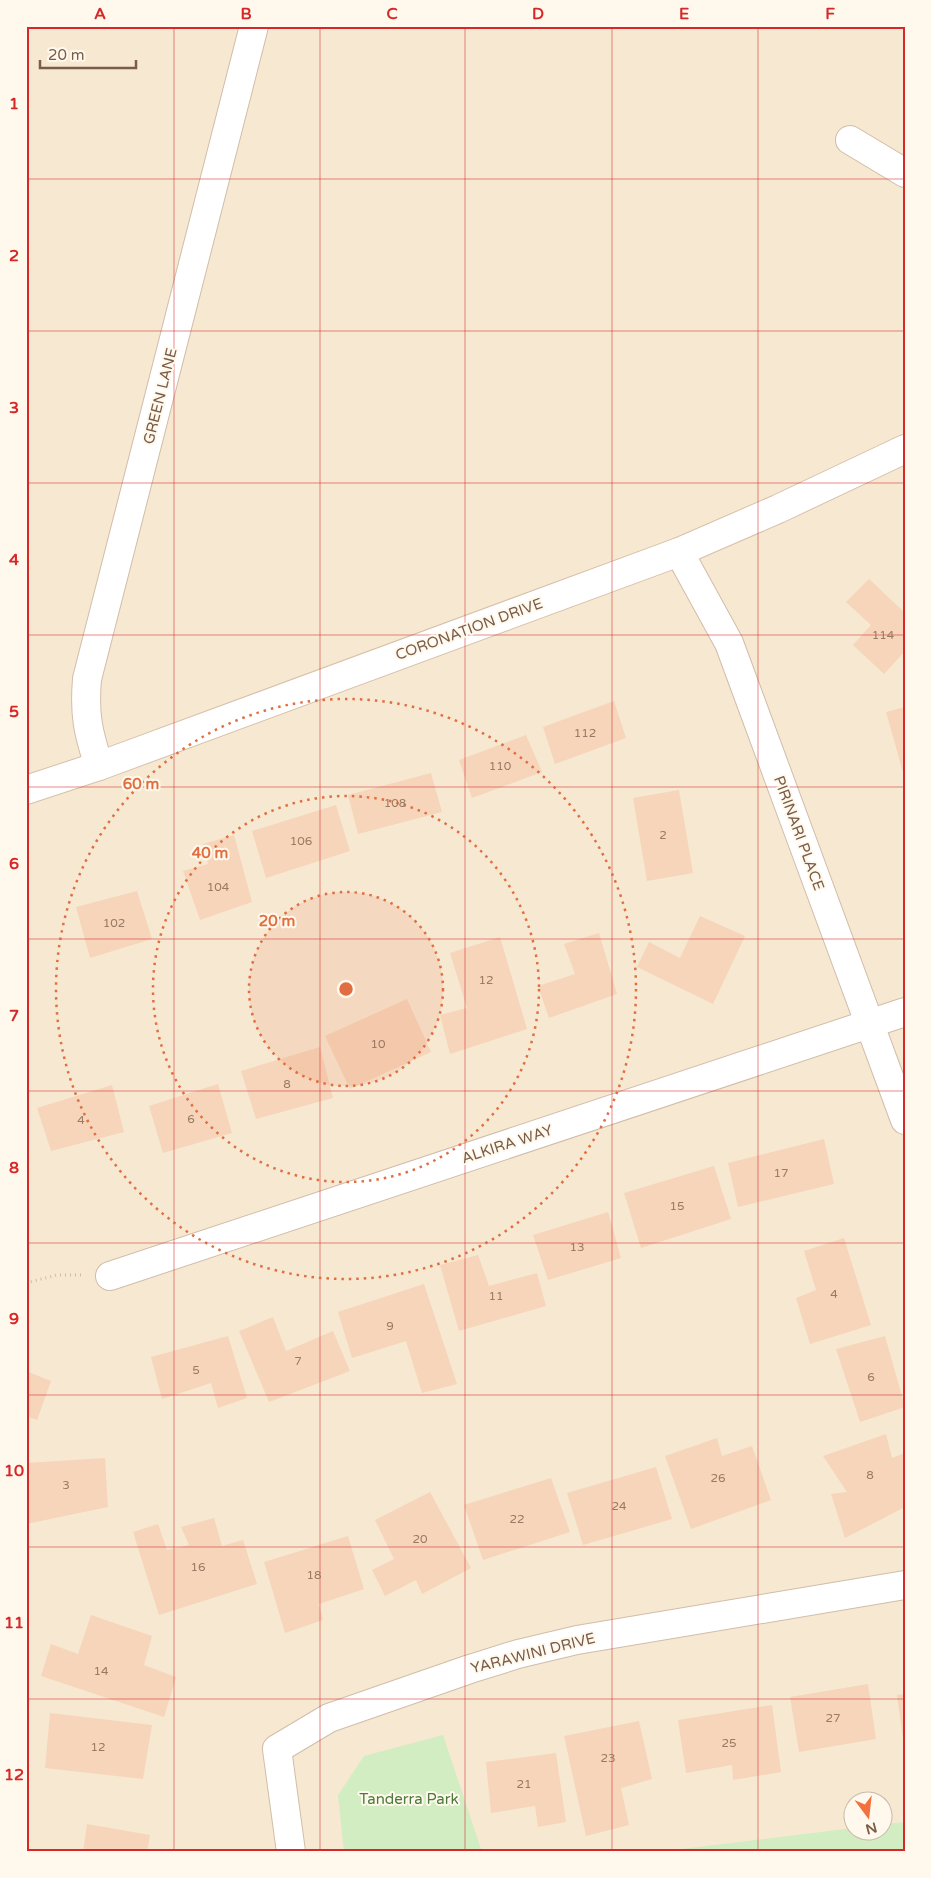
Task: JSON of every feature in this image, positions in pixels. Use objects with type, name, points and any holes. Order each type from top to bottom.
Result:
[{"type":"street","name":"GREEN LANE","points":[[99,766],[90,738],[84,707],[87,679],[254,26]]},
{"type":"street","points":[[850,140],[905,172]]},
{"type":"street","name":"CORONATION DRIVE","points":[[26,790],[99,766],[679,552],[778,509],[905,449]]},
{"type":"street","name":"PIRINARI PLACE","points":[[679,552],[729,643],[905,1120]]},
{"type":"street","name":"ALKIRA WAY","points":[[110,1276],[905,1012]]},
{"type":"street","name":"YARAWINI DRIVE","points":[[292,1852],[277,1749],[329,1718],[470,1669],[577,1640],[905,1585]]},
{"type":"path","points":[[26,1283],[57,1275],[110,1276]]},
{"type":"shaded area","points":[[26,26],[905,26],[905,1852],[26,1852]]},
{"type":"green space","name":"Tanderra Park","points":[[443,1735],[482,1852],[344,1852],[338,1795],[364,1756]]},
{"type":"green space","points":[[905,1822],[905,1852],[657,1852],[844,1829],[844,1840],[894,1840],[894,1823]]},
{"type":"building","points":[[869,579],[905,613],[905,651],[884,674],[853,645],[871,625],[846,602]]},
{"type":"building","points":[[614,701],[626,738],[555,764],[543,727]]},
{"type":"building","points":[[905,707],[905,776],[904,776],[886,712]]},
{"type":"building","points":[[526,735],[542,772],[472,798],[459,760]]},
{"type":"building","points":[[431,773],[442,812],[358,834],[348,795]]},
{"type":"building","points":[[679,790],[693,873],[647,881],[633,798]]},
{"type":"building","points":[[336,805],[350,851],[266,878],[252,831]]},
{"type":"building","points":[[234,835],[252,902],[200,920],[183,871],[208,864],[203,844]]},
{"type":"building","points":[[137,891],[152,939],[90,958],[76,907]]},
{"type":"building","points":[[700,916],[745,936],[713,1004],[637,967],[649,942],[680,958]]},
{"type":"building","points":[[599,933],[617,994],[549,1018],[538,986],[575,974],[564,944]]},
{"type":"building","points":[[500,937],[527,1029],[450,1054],[440,1015],[467,1008],[450,953]]},
{"type":"building","points":[[407,999],[431,1052],[350,1089],[325,1036]]},
{"type":"building","points":[[320,1047],[333,1098],[256,1119],[241,1071]]},
{"type":"building","points":[[218,1084],[232,1133],[163,1153],[149,1106]]},
{"type":"building","points":[[112,1085],[124,1132],[51,1151],[37,1108]]},
{"type":"building","points":[[824,1139],[834,1184],[738,1207],[728,1163]]},
{"type":"building","points":[[714,1166],[731,1219],[641,1248],[624,1193]]},
{"type":"building","points":[[608,1212],[621,1258],[548,1280],[533,1235]]},
{"type":"building","points":[[844,1238],[871,1325],[810,1344],[796,1298],[816,1290],[804,1251]]},
{"type":"building","points":[[478,1255],[489,1286],[537,1273],[546,1306],[459,1331],[440,1265]]},
{"type":"building","points":[[424,1284],[457,1384],[422,1393],[406,1341],[352,1358],[338,1312]]},
{"type":"building","points":[[273,1317],[286,1351],[333,1331],[350,1371],[269,1402],[239,1331]]},
{"type":"building","points":[[228,1336],[247,1398],[218,1408],[211,1383],[162,1399],[151,1357]]},
{"type":"building","points":[[885,1336],[905,1407],[860,1422],[836,1349]]},
{"type":"building","points":[[26,1371],[51,1381],[37,1420],[26,1416]]},
{"type":"building","points":[[886,1434],[892,1458],[905,1453],[905,1507],[845,1538],[831,1494],[847,1492],[823,1456]]},
{"type":"building","points":[[717,1438],[722,1456],[752,1446],[771,1500],[691,1529],[665,1456]]},
{"type":"building","points":[[105,1458],[108,1507],[26,1524],[26,1463]]},
{"type":"building","points":[[656,1467],[672,1519],[583,1545],[567,1493]]},
{"type":"building","points":[[551,1478],[570,1532],[483,1560],[464,1505]]},
{"type":"building","points":[[430,1492],[471,1568],[422,1594],[416,1580],[385,1596],[372,1570],[394,1559],[375,1520]]},
{"type":"building","points":[[214,1518],[222,1546],[243,1540],[257,1584],[159,1615],[133,1532],[158,1524],[167,1550],[189,1545],[181,1527]]},
{"type":"building","points":[[348,1536],[364,1589],[319,1604],[323,1620],[285,1633],[264,1562]]},
{"type":"building","points":[[91,1615],[152,1636],[144,1665],[176,1677],[164,1717],[41,1676],[51,1644],[78,1654]]},
{"type":"building","points":[[868,1684],[876,1739],[799,1752],[790,1697]]},
{"type":"building","points":[[905,1694],[905,1746],[904,1746],[897,1695]]},
{"type":"building","points":[[772,1705],[781,1772],[733,1780],[732,1765],[686,1773],[678,1720]]},
{"type":"building","points":[[50,1713],[152,1725],[143,1779],[45,1768]]},
{"type":"building","points":[[639,1721],[652,1779],[621,1788],[629,1825],[586,1836],[564,1736]]},
{"type":"building","points":[[556,1753],[566,1822],[538,1827],[535,1806],[491,1813],[486,1762]]},
{"type":"building","points":[[87,1824],[150,1835],[147,1852],[83,1852]]}]
